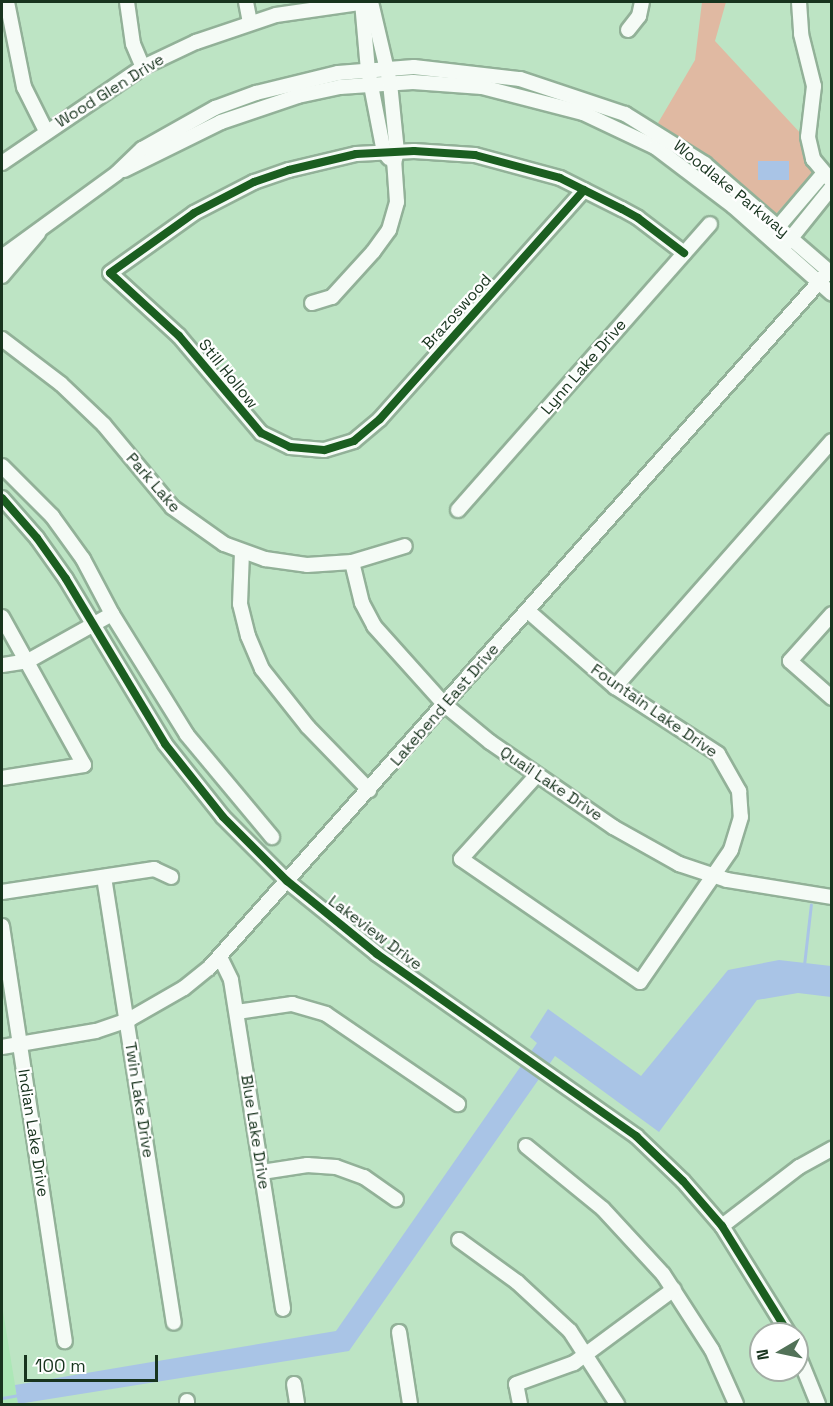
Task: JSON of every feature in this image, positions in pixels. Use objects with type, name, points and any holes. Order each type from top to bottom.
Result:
[{"type":"street","points":[[8,2],[22,80],[46,131]]},
{"type":"street","points":[[127,2],[133,44],[143,67]]},
{"type":"street","points":[[246,2],[250,22]]},
{"type":"street","points":[[363,2],[368,70],[378,118],[392,156]]},
{"type":"street","name":"Wood Glen Drive","points":[[2,163],[143,67],[250,22],[304,9],[363,2]]},
{"type":"street","points":[[312,303],[332,297],[389,230],[397,202],[392,156],[393,116],[390,83],[370,2]]},
{"type":"street","points":[[628,30],[639,16],[642,2]]},
{"type":"street","points":[[769,237],[797,203],[827,178],[813,159],[808,136],[814,86],[800,27],[799,2]]},
{"type":"street","points":[[365,39],[380,37]]},
{"type":"street","name":"Woodlake Parkway","points":[[2,257],[117,173],[142,149],[215,108],[294,82],[387,68],[484,72],[588,99],[663,135],[705,164],[830,272]]},
{"type":"street","name":"Woodlake Parkway","points":[[117,173],[221,122],[260,107],[340,87],[390,83],[482,87],[547,102],[592,117],[655,147],[703,181],[831,294]]},
{"type":"street","points":[[378,118],[393,116]]},
{"type":"street","points":[[392,156],[493,159],[560,178],[638,218],[684,253]]},
{"type":"street","name":"Still Hollow","points":[[344,445],[324,450],[300,449],[261,433],[179,336],[110,273],[194,213],[254,182],[311,164],[392,156]]},
{"type":"street","points":[[782,250],[831,187]]},
{"type":"street","name":"Brazoswood","points":[[344,445],[380,419],[584,190]]},
{"type":"street","points":[[797,203],[810,214]]},
{"type":"street","name":"Lynn Lake Drive","points":[[458,510],[710,224]]},
{"type":"street","name":"Woodlake Parkway","points":[[2,276],[45,225]]},
{"type":"street","name":"Lakebend East Drive","points":[[2,1047],[96,1030],[126,1020],[184,988],[220,957],[830,272]]},
{"type":"street","name":"Park Lake","points":[[2,339],[61,384],[104,425],[172,507],[205,534],[242,552],[296,564],[352,562],[405,546]]},
{"type":"street","points":[[615,687],[831,441]]},
{"type":"street","points":[[2,466],[52,516],[83,560],[112,614],[187,735],[272,837]]},
{"type":"street","name":"Lakeview Drive","points":[[2,498],[37,538],[184,769],[223,817],[287,881],[377,954],[517,1050],[636,1136],[683,1181],[722,1226],[782,1322]]},
{"type":"street","points":[[242,552],[240,604],[248,636],[262,669],[308,727],[369,790]]},
{"type":"street","name":"Quail Lake Drive","points":[[352,562],[358,591],[374,626],[445,705],[490,742],[537,775],[654,852],[714,876],[772,890],[831,897]]},
{"type":"street","name":"Fountain Lake Drive","points":[[528,610],[615,687],[704,742],[733,775],[741,800],[740,826],[731,850],[640,982],[461,859],[537,775]]},
{"type":"street","points":[[2,665],[28,661],[112,614]]},
{"type":"street","points":[[831,614],[790,661],[831,698]]},
{"type":"street","points":[[2,617],[84,765],[2,778]]},
{"type":"street","points":[[2,892],[154,868],[171,877]]},
{"type":"street","name":"Twin Lake Drive","points":[[104,877],[174,1323]]},
{"type":"street","name":"Indian Lake Drive","points":[[2,926],[65,1341]]},
{"type":"street","name":"Blue Lake Drive","points":[[220,957],[231,980],[237,1012],[283,1309]]},
{"type":"street","points":[[237,1012],[292,1004],[326,1014],[458,1104]]},
{"type":"street","points":[[526,1146],[603,1209],[674,1289],[712,1350],[736,1404]]},
{"type":"street","points":[[722,1226],[799,1167],[831,1149]]},
{"type":"street","points":[[262,1172],[307,1165],[336,1167],[364,1177],[396,1199]]},
{"type":"street","points":[[459,1240],[517,1281],[570,1331],[587,1354],[617,1404]]},
{"type":"street","points":[[520,1404],[516,1384],[560,1370],[587,1354],[674,1289]]},
{"type":"street","points":[[399,1332],[411,1404]]},
{"type":"street","points":[[809,1382],[818,1404]]},
{"type":"street","points":[[294,1384],[297,1404]]},
{"type":"shaded area","points":[[702,2],[726,2],[715,41],[803,136],[815,171],[774,216],[658,123],[695,60]]},
{"type":"shaded area","points":[[2,1305],[15,1385],[18,1404],[2,1404]]},
{"type":"water","points":[[758,161],[789,161],[789,180],[758,180]]},
{"type":"water","points":[[779,960],[831,966],[831,997],[798,993],[757,1000],[659,1132],[555,1056],[349,1351],[18,1404],[15,1385],[336,1331],[537,1043],[530,1037],[548,1009],[641,1076],[728,970]]},
{"type":"waterway","points":[[804,965],[811,904]]},
{"type":"waterway","points":[[2,1398],[19,1395]]},
{"type":"cycle path","points":[[584,190],[380,419],[354,441],[324,450],[290,447],[261,433],[179,336],[110,273],[194,213],[254,182],[289,170],[356,154],[414,151],[475,155],[560,178],[622,209],[638,218],[684,253]]},
{"type":"cycle path","points":[[2,498],[37,538],[66,579],[165,744],[223,817],[287,881],[377,954],[636,1136],[683,1181],[722,1226],[782,1322]]}]
